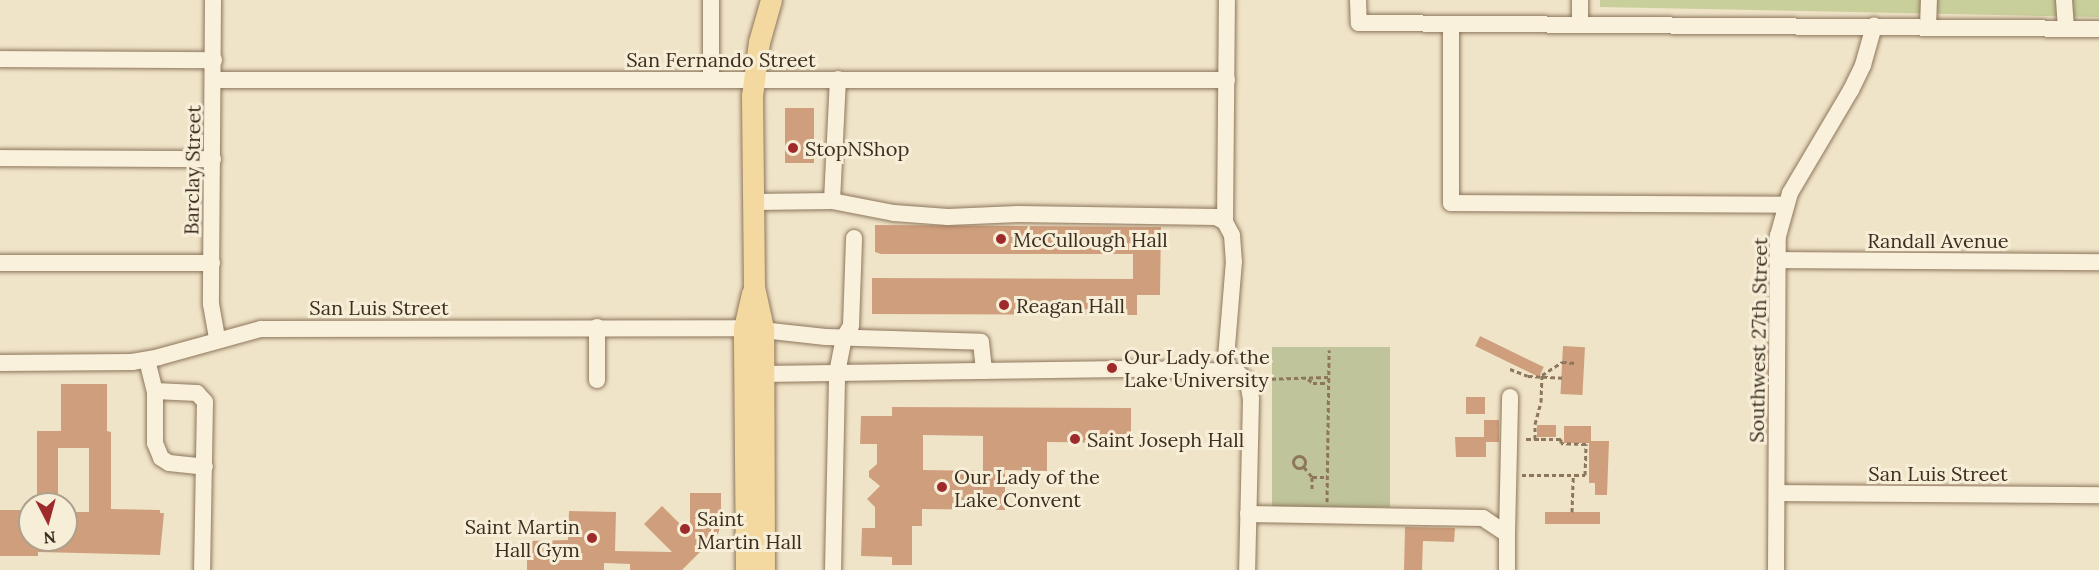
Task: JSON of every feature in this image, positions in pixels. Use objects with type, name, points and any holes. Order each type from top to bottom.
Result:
[{"type":"main road","points":[[746,570],[754,287],[753,80],[759,42],[771,0]]},
{"type":"main road","points":[[753,328],[762,374],[764,570]]},
{"type":"street","name":"Barclay Street","points":[[213,0],[211,304],[217,339]]},
{"type":"street","points":[[711,0],[711,80]]},
{"type":"street","points":[[1225,370],[1234,261],[1232,235],[1225,216],[1227,0]]},
{"type":"street","points":[[1358,0],[1359,23],[2099,29]]},
{"type":"street","points":[[1580,0],[1580,25]]},
{"type":"street","points":[[1928,27],[1929,0]]},
{"type":"street","points":[[2064,0],[2066,28]]},
{"type":"street","points":[[1451,24],[1451,203],[1785,204]]},
{"type":"street","name":"Southwest 27th Street","points":[[1776,570],[1778,236],[1785,204],[1798,175],[1851,90],[1863,64],[1874,26]]},
{"type":"street","points":[[0,59],[214,60]]},
{"type":"street","name":"San Fernando Street","points":[[214,80],[1227,80]]},
{"type":"street","points":[[832,201],[838,80]]},
{"type":"street","points":[[0,158],[213,159]]},
{"type":"street","points":[[753,202],[832,201],[894,213],[948,217],[1018,214],[1225,216]]},
{"type":"street","points":[[833,570],[837,373],[844,337],[851,326],[854,238]]},
{"type":"street","name":"Randall Avenue","points":[[1777,260],[2099,262]]},
{"type":"street","points":[[0,263],[212,263]]},
{"type":"street","points":[[597,327],[597,380]]},
{"type":"street","name":"San Luis Street","points":[[0,363],[147,360],[261,328],[753,328],[844,337],[981,342],[984,371]]},
{"type":"street","points":[[147,360],[155,391],[154,443],[161,458],[169,463],[205,466]]},
{"type":"street","points":[[762,374],[984,371],[1225,370],[1237,372],[1248,382],[1251,399],[1247,570]]},
{"type":"street","points":[[155,391],[197,393],[206,402],[202,570]]},
{"type":"street","points":[[1507,570],[1510,397]]},
{"type":"street","name":"San Luis Street","points":[[1777,493],[2099,495]]},
{"type":"street","points":[[1248,514],[1483,518],[1507,534]]},
{"type":"path","points":[[1328,516],[1329,350]]},
{"type":"path","points":[[1542,377],[1562,362],[1576,363]]},
{"type":"path","points":[[1510,369],[1528,376],[1563,378]]},
{"type":"path","points":[[1244,379],[1328,377]]},
{"type":"path","points":[[1535,439],[1541,402],[1542,377]]},
{"type":"path","points":[[1308,379],[1313,383],[1328,383]]},
{"type":"path","points":[[1508,475],[1585,475],[1586,444],[1561,443],[1561,439],[1509,439]]},
{"type":"path","points":[[1303,466],[1294,465],[1294,458],[1303,458],[1303,466],[1312,477],[1312,489]]},
{"type":"path","points":[[1572,512],[1573,475]]},
{"type":"path","points":[[1312,477],[1327,477]]},
{"type":"green space","points":[[1600,0],[2099,0],[2099,17],[1600,7]]},
{"type":"green space","points":[[1272,347],[1390,347],[1390,507],[1272,507]]},
{"type":"building","points":[[785,108],[814,108],[814,163],[785,163]]},
{"type":"building","points":[[875,225],[1161,227],[1160,295],[1137,295],[1137,315],[872,314],[872,278],[1133,279],[1133,254],[881,254],[875,252]]},
{"type":"building","points":[[1480,336],[1544,367],[1539,377],[1475,346]]},
{"type":"building","points":[[1563,346],[1585,347],[1582,395],[1560,394]]},
{"type":"building","points":[[61,384],[107,384],[107,431],[111,432],[111,509],[160,510],[160,513],[164,513],[160,555],[38,552],[78,552],[78,512],[89,512],[89,448],[58,448],[58,492],[37,492],[37,431],[61,431]]},
{"type":"building","points":[[1466,397],[1485,397],[1485,414],[1466,414]]},
{"type":"building","points":[[892,407],[1131,408],[1131,443],[1047,442],[1047,471],[1005,470],[1005,510],[922,509],[922,526],[912,526],[912,565],[892,565],[892,557],[861,556],[862,528],[875,528],[875,507],[867,499],[880,486],[869,477],[869,471],[877,464],[877,444],[860,444],[861,416],[892,416]],"holes":[[[923,435],[983,436],[983,471],[923,470]]]},
{"type":"building","points":[[1484,420],[1499,420],[1499,442],[1486,442],[1486,457],[1456,457],[1455,437],[1484,437]]},
{"type":"building","points":[[1537,425],[1556,425],[1556,437],[1537,437]]},
{"type":"building","points":[[1564,426],[1591,426],[1591,441],[1609,441],[1607,495],[1595,495],[1595,483],[1589,483],[1589,443],[1564,443]]},
{"type":"building","points":[[690,493],[721,493],[721,524],[718,534],[682,570],[630,570],[630,564],[604,563],[604,570],[527,570],[527,541],[568,540],[569,511],[616,512],[615,551],[672,552],[644,524],[662,506],[690,534]]},
{"type":"building","points":[[0,510],[18,510],[18,552],[38,552],[38,556],[0,556]]},
{"type":"building","points":[[1545,512],[1600,512],[1600,524],[1545,524]]},
{"type":"building","points":[[1405,527],[1455,528],[1454,542],[1423,541],[1422,570],[1404,570]]},
{"type":"place","name":"StopNShop","points":[[793,148]]},
{"type":"place","name":"McCullough Hall","points":[[1001,239]]},
{"type":"place","name":"Reagan Hall","points":[[1004,305]]},
{"type":"place","name":"Our Lady of the Lake University","points":[[1112,368]]},
{"type":"place","name":"Saint Joseph Hall","points":[[1075,439]]},
{"type":"place","name":"Our Lady of the Lake Convent","points":[[942,487]]},
{"type":"place","name":"Saint Martin Hall","points":[[685,529]]},
{"type":"place","name":"Saint Martin Hall Gym","points":[[592,538]]}]
